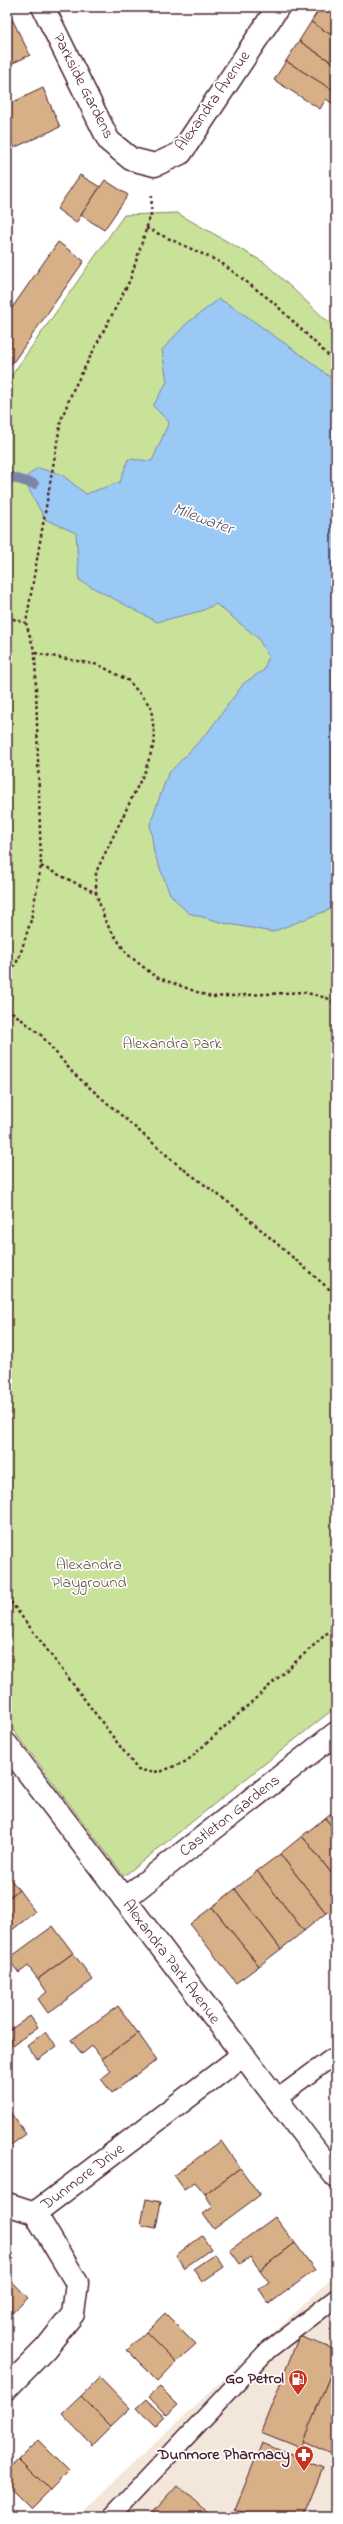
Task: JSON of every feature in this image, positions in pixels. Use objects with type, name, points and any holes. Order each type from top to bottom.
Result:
[{"type":"street","name":"Parkside Gardens","points":[[43,7],[109,142],[131,159]]},
{"type":"street","name":"Alexandra Avenue","points":[[131,159],[155,165],[181,153],[278,7]]},
{"type":"street","name":"Castleton Gardens","points":[[124,1899],[336,1733]]},
{"type":"street","name":"Alexandra Park Avenue","points":[[7,1745],[336,2178]]},
{"type":"street","name":"Dunmore Drive","points":[[7,2388],[46,2348],[73,2314],[77,2283],[35,2214],[243,2055]]},
{"type":"street","points":[[7,2204],[35,2214]]},
{"type":"lane","points":[[276,2099],[330,2059]]},
{"type":"lane","points":[[111,2517],[268,2350],[336,2298]]},
{"type":"path","points":[[7,978],[19,958],[31,920],[41,866],[35,653],[26,623],[38,542],[61,420],[73,390],[130,280],[151,214]]},
{"type":"path","points":[[146,228],[220,262],[273,302],[336,363]]},
{"type":"path","points":[[7,617],[26,623]]},
{"type":"path","points":[[35,653],[98,665],[129,681],[151,707],[155,741],[145,771],[96,872],[96,893],[106,923],[127,954],[156,977],[211,997],[303,992],[327,998],[336,1004]]},
{"type":"path","points":[[41,866],[96,893]]},
{"type":"path","points":[[7,1008],[41,1036],[73,1073],[173,1160],[236,1208],[336,1295]]},
{"type":"path","points":[[7,1597],[138,1770],[160,1772],[187,1760],[336,1625]]},
{"type":"shaded area","points":[[336,2274],[336,2517],[76,2517]]},
{"type":"green space","name":"Alexandra Park","points":[[177,213],[265,263],[336,329],[336,1707],[124,1876],[7,1722],[7,382],[124,215]]},
{"type":"water","points":[[219,299],[302,355],[336,383],[336,907],[272,932],[224,923],[188,913],[170,894],[154,853],[150,824],[168,774],[208,732],[244,683],[264,670],[268,656],[258,638],[216,604],[201,611],[157,622],[79,580],[76,533],[45,519],[23,479],[38,468],[61,474],[86,494],[120,482],[128,459],[152,461],[169,422],[153,406],[167,382],[162,350],[186,324]]},
{"type":"building","points":[[320,7],[329,7],[336,11],[336,38],[311,22]]},
{"type":"building","points":[[7,9],[13,21],[7,24]]},
{"type":"building","points":[[13,21],[30,55],[7,66],[7,24]]},
{"type":"building","points":[[311,22],[336,38],[336,65],[299,41]]},
{"type":"building","points":[[299,41],[336,65],[336,83],[332,90],[286,61]]},
{"type":"building","points":[[286,61],[336,92],[336,106],[326,99],[320,109],[274,80]]},
{"type":"building","points":[[43,88],[60,127],[9,150],[7,146],[7,105]]},
{"type":"building","points":[[80,175],[100,187],[76,223],[57,209]]},
{"type":"building","points":[[105,180],[128,195],[104,230],[81,215]]},
{"type":"building","points":[[58,242],[84,261],[7,371],[7,315]]},
{"type":"building","points":[[336,1809],[336,1832],[325,1818]]},
{"type":"building","points":[[325,1818],[336,1832],[336,1879],[302,1836]]},
{"type":"building","points":[[302,1836],[336,1879],[336,1906],[326,1913],[280,1854]]},
{"type":"building","points":[[280,1854],[326,1913],[304,1931],[257,1871]]},
{"type":"building","points":[[257,1871],[304,1931],[281,1949],[235,1889]]},
{"type":"building","points":[[7,1875],[19,1890],[7,1899]]},
{"type":"building","points":[[235,1889],[281,1949],[259,1966],[212,1907]]},
{"type":"building","points":[[19,1890],[35,1912],[7,1934],[7,1899]]},
{"type":"building","points":[[212,1907],[259,1966],[236,1983],[190,1924]]},
{"type":"building","points":[[53,1926],[73,1953],[38,1979],[28,1966],[19,1973],[8,1959]]},
{"type":"building","points":[[73,1953],[93,1980],[48,2013],[38,1999],[47,1992],[38,1979]]},
{"type":"building","points":[[118,2006],[138,2033],[102,2059],[92,2046],[82,2054],[71,2040]]},
{"type":"building","points":[[30,2016],[38,2027],[13,2045],[7,2032]]},
{"type":"building","points":[[45,2032],[57,2046],[38,2060],[27,2046]]},
{"type":"building","points":[[138,2033],[157,2060],[112,2093],[101,2079],[111,2071],[102,2059]]},
{"type":"building","points":[[10,2112],[26,2134],[7,2148],[7,2114]]},
{"type":"building","points":[[221,2141],[240,2168],[205,2194],[195,2182],[184,2189],[174,2175]]},
{"type":"building","points":[[240,2168],[260,2195],[214,2229],[203,2214],[213,2207],[205,2194]]},
{"type":"building","points":[[146,2199],[161,2202],[156,2228],[141,2225]]},
{"type":"building","points":[[275,2217],[295,2243],[260,2270],[250,2257],[240,2264],[230,2250]]},
{"type":"building","points":[[202,2236],[211,2249],[184,2268],[176,2255]]},
{"type":"building","points":[[295,2243],[315,2270],[269,2304],[259,2289],[269,2282],[260,2270]]},
{"type":"building","points":[[215,2254],[224,2267],[202,2282],[193,2269]]},
{"type":"building","points":[[9,2278],[28,2298],[7,2318],[7,2280]]},
{"type":"building","points":[[165,2313],[196,2344],[176,2362],[146,2332]]},
{"type":"building","points":[[146,2332],[176,2362],[158,2381],[127,2350]]},
{"type":"building","name":"Go Petrol","points":[[299,2336],[336,2350],[336,2361],[301,2448],[261,2432]]},
{"type":"building","points":[[336,2361],[336,2455],[303,2441]]},
{"type":"building","points":[[100,2377],[130,2408],[111,2426],[81,2396]]},
{"type":"building","points":[[160,2387],[178,2405],[167,2415],[149,2396]]},
{"type":"building","points":[[81,2396],[111,2426],[92,2445],[62,2414]]},
{"type":"building","points":[[147,2399],[165,2417],[155,2427],[137,2408]]},
{"type":"building","points":[[38,2440],[69,2471],[50,2490],[19,2459]]},
{"type":"building","points":[[262,2443],[323,2468],[303,2517],[255,2517],[235,2509]]},
{"type":"building","points":[[19,2459],[50,2490],[31,2509],[7,2485],[7,2471]]},
{"type":"building","points":[[177,2485],[210,2515],[208,2517],[148,2517]]},
{"type":"waterway","name":"Milewater","points":[[7,476],[34,484]]},
{"type":"place","name":"Go Petrol","points":[[298,2396]]},
{"type":"place","name":"Dunmore Pharmacy","points":[[304,2472]]},
{"type":"park label","name":"Alexandra Playground","points":[[89,1574]]}]
